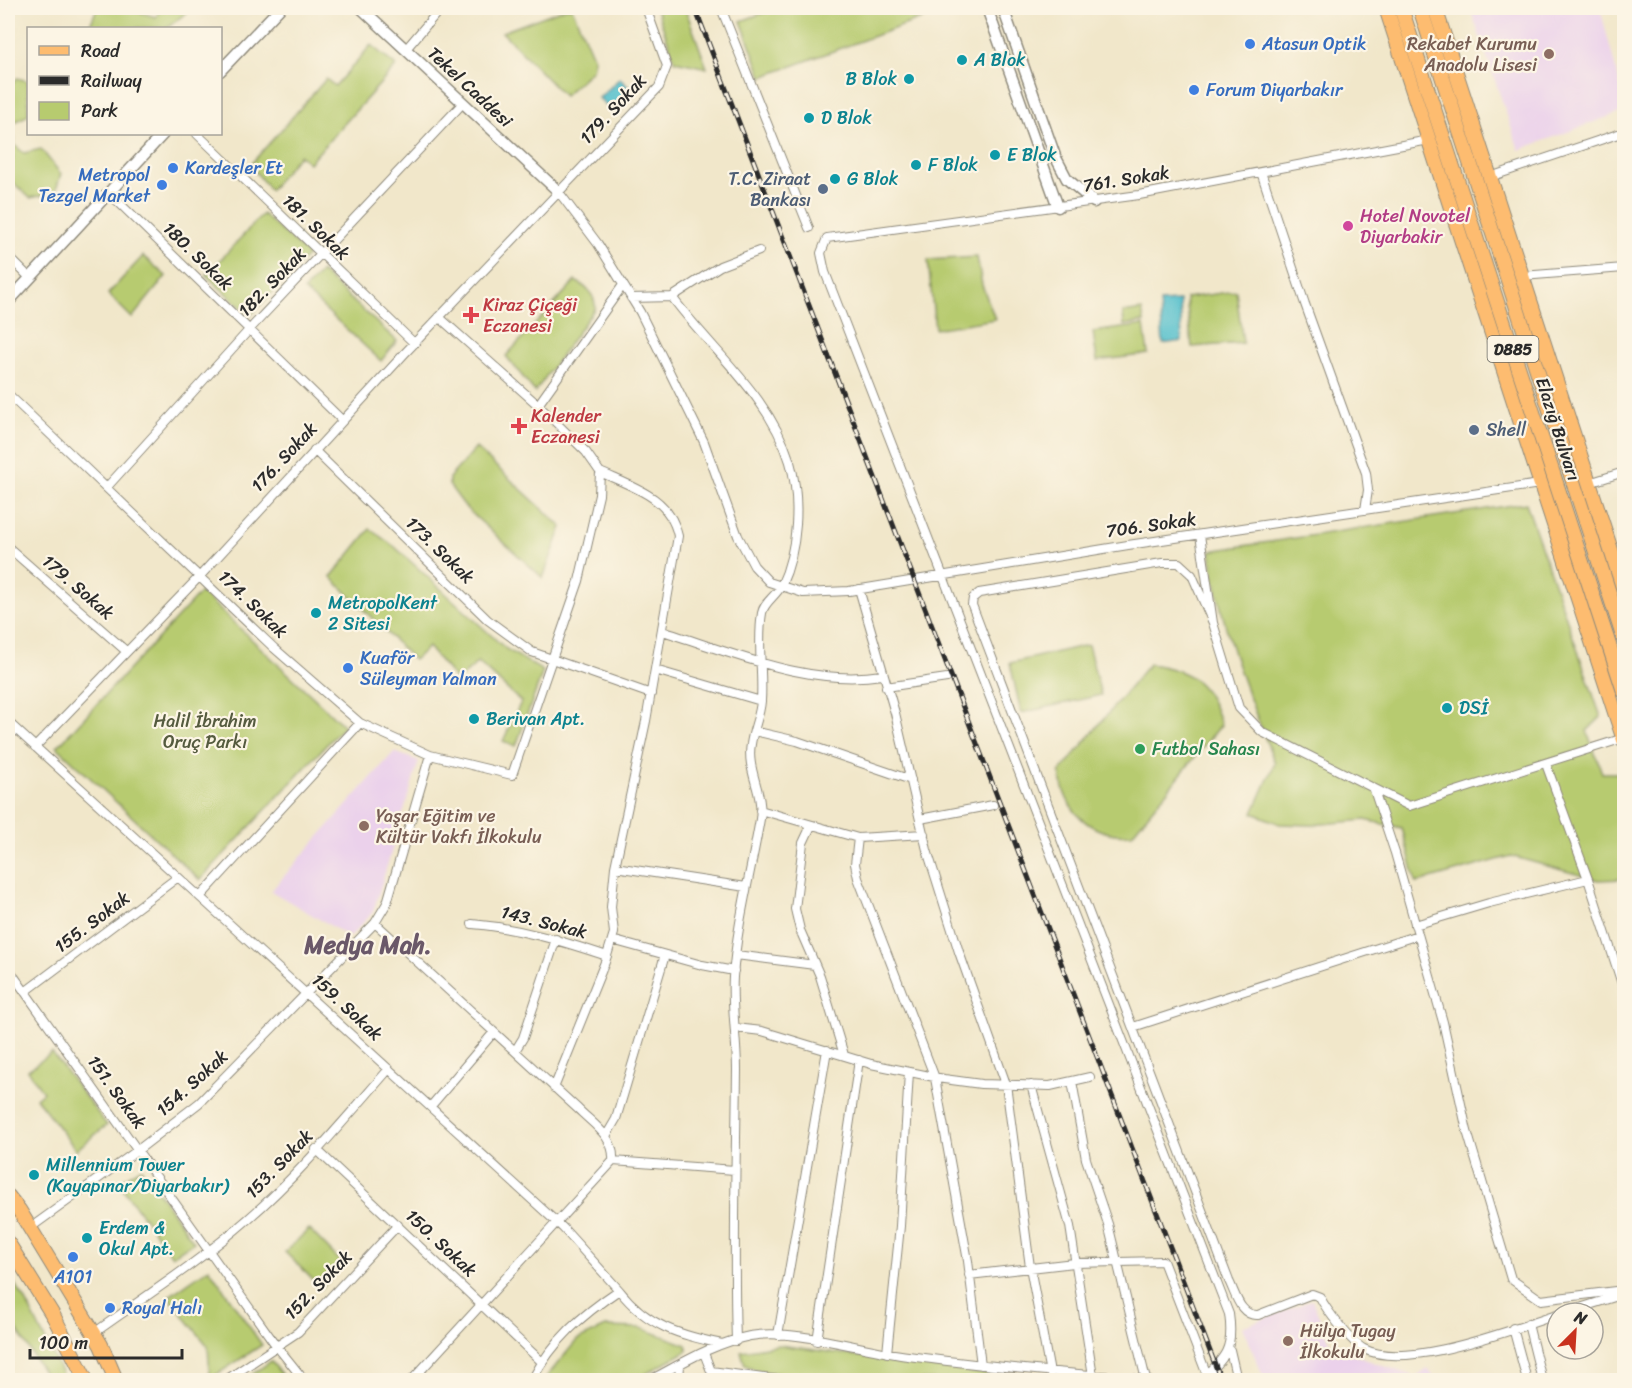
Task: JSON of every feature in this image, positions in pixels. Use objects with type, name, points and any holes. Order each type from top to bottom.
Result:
[{"type":"main road","points":[[1386,8],[1624,739]]},
{"type":"main road","name":"Elazığ Bulvarı","points":[[1401,8],[1624,691]]},
{"type":"main road","name":"Elazığ Bulvarı","points":[[1420,8],[1624,639]]},
{"type":"main road","points":[[1435,8],[1624,590]]},
{"type":"main road","points":[[8,1196],[94,1334],[116,1380]]},
{"type":"main road","points":[[8,1243],[54,1317],[86,1380]]},
{"type":"street","points":[[222,69],[280,8]]},
{"type":"street","name":"Tekel Caddesi","points":[[361,8],[558,190]]},
{"type":"street","points":[[406,49],[441,8]]},
{"type":"street","name":"179. Sokak","points":[[558,190],[659,87],[667,66],[646,8]]},
{"type":"street","points":[[722,8],[809,228]]},
{"type":"street","points":[[987,8],[1058,207]]},
{"type":"street","points":[[1003,8],[1055,156],[1067,179],[1094,202]]},
{"type":"street","name":"182. Sokak","points":[[107,488],[249,330],[463,103]]},
{"type":"street","points":[[1490,177],[1624,132]]},
{"type":"street","points":[[8,302],[161,135]]},
{"type":"street","name":"181. Sokak","points":[[198,135],[321,256],[414,343]]},
{"type":"street","name":"761. Sokak","points":[[942,576],[825,272],[821,253],[827,238],[1094,202],[1429,140]]},
{"type":"street","points":[[1261,172],[1366,473],[1368,490],[1365,510]]},
{"type":"street","points":[[558,190],[598,244],[631,298],[672,297],[720,266],[759,251]]},
{"type":"street","name":"176. Sokak","points":[[35,747],[200,576],[314,450],[558,190]]},
{"type":"street","name":"180. Sokak","points":[[108,192],[342,420]]},
{"type":"street","points":[[8,256],[30,278]]},
{"type":"street","points":[[1522,276],[1624,268]]},
{"type":"street","points":[[538,405],[623,285]]},
{"type":"street","points":[[672,297],[698,332],[745,383],[776,424],[791,464],[795,502],[795,538],[780,587],[763,609],[759,660],[761,701],[750,745],[750,765],[760,810],[734,971],[736,1341]]},
{"type":"street","name":"706. Sokak","points":[[631,298],[704,442],[738,536],[754,566],[770,582],[803,593],[859,589],[1540,484]]},
{"type":"street","points":[[439,317],[538,405],[586,452],[600,472],[651,496],[668,510],[675,519],[678,536],[651,694],[615,867],[611,908],[614,933],[554,1088]]},
{"type":"street","name":"174. Sokak","points":[[8,394],[274,648],[360,723],[430,755],[512,775],[552,662]]},
{"type":"street","name":"173. Sokak","points":[[314,450],[488,620],[519,644],[552,662],[608,678],[651,694]]},
{"type":"street","points":[[552,662],[579,581],[599,495],[600,472]]},
{"type":"street","points":[[1589,483],[1624,472]]},
{"type":"street","points":[[1200,535],[1214,623],[1239,708],[1262,732],[1374,790],[1409,806],[1624,739]]},
{"type":"street","name":"179. Sokak","points":[[8,547],[126,651]]},
{"type":"street","points":[[1214,623],[1192,575],[1179,563],[1161,563],[979,593],[973,598],[972,605],[1229,1281],[1243,1310],[1251,1316],[1312,1294],[1320,1297],[1327,1311],[1364,1349],[1399,1355],[1439,1351],[1545,1319]]},
{"type":"street","points":[[942,576],[1229,1314],[1232,1334],[1230,1350],[1237,1380]]},
{"type":"street","points":[[859,589],[924,834],[959,952],[1006,1084],[1030,1267],[1050,1373]]},
{"type":"street","points":[[662,631],[759,660],[833,678],[858,679],[882,675]]},
{"type":"street","points":[[655,670],[761,701]]},
{"type":"street","points":[[886,687],[947,678]]},
{"type":"street","name":"159. Sokak","points":[[8,722],[558,1223],[633,1308],[657,1325],[724,1345]]},
{"type":"street","points":[[200,897],[360,723]]},
{"type":"street","points":[[754,731],[797,741],[911,780]]},
{"type":"street","name":"154. Sokak","points":[[30,1228],[199,1103],[375,923],[390,893],[430,755]]},
{"type":"street","points":[[1546,764],[1588,879],[1624,990]]},
{"type":"street","points":[[1374,790],[1387,824],[1443,1022],[1467,1131],[1511,1279],[1541,1300],[1624,1292]]},
{"type":"street","points":[[920,819],[993,805]]},
{"type":"street","points":[[760,810],[858,838],[924,834]]},
{"type":"street","points":[[811,826],[803,843],[795,909],[844,1055]]},
{"type":"street","points":[[858,838],[855,864],[858,878],[935,1078],[969,1275],[981,1365]]},
{"type":"street","points":[[615,867],[746,887]]},
{"type":"street","name":"155. Sokak","points":[[25,992],[178,878]]},
{"type":"street","points":[[1415,925],[1489,903],[1588,879]]},
{"type":"street","points":[[375,923],[606,1136],[614,1149],[613,1161],[412,1380]]},
{"type":"street","name":"143. Sokak","points":[[472,924],[506,927],[556,939],[607,956]]},
{"type":"street","points":[[1133,1027],[1418,935]]},
{"type":"street","points":[[515,1051],[524,1038],[556,939]]},
{"type":"street","points":[[612,940],[734,971]]},
{"type":"street","points":[[606,1136],[616,1119],[665,955]]},
{"type":"street","points":[[736,956],[815,965]]},
{"type":"street","name":"151. Sokak","points":[[8,968],[276,1346],[304,1380]]},
{"type":"street","points":[[736,1028],[762,1031],[859,1060],[935,1078],[1050,1086],[1090,1077]]},
{"type":"street","points":[[431,1106],[494,1032]]},
{"type":"street","points":[[778,1335],[827,1050]]},
{"type":"street","points":[[817,1341],[859,1060]]},
{"type":"street","name":"153. Sokak","points":[[94,1334],[210,1250],[250,1218],[389,1069]]},
{"type":"street","points":[[887,1353],[900,1226],[909,1072]]},
{"type":"street","points":[[650,1380],[704,1353],[748,1336],[778,1335],[887,1353],[981,1365],[1147,1380],[1117,1263],[1086,1159],[1071,1081]]},
{"type":"street","points":[[1031,1085],[1070,1226],[1093,1376]]},
{"type":"street","name":"150. Sokak","points":[[316,1149],[542,1362]]},
{"type":"street","points":[[613,1161],[735,1170]]},
{"type":"street","name":"152. Sokak","points":[[226,1380],[298,1332],[398,1225]]},
{"type":"street","points":[[969,1275],[1074,1263],[1163,1262],[1204,1378],[1230,1350]]},
{"type":"street","points":[[532,1380],[542,1362],[572,1324],[619,1290]]},
{"type":"street","points":[[1598,1301],[1624,1292]]},
{"type":"street","points":[[1528,1324],[1542,1380]]},
{"type":"street","points":[[1514,1328],[1527,1380]]},
{"type":"street","points":[[704,1353],[711,1371],[746,1379],[777,1380]]},
{"type":"street","points":[[679,1380],[680,1365]]},
{"type":"shaded area","name":"Rekabet Kurumu Anadolu Lisesi","points":[[1470,8],[1600,8],[1624,101],[1624,111],[1519,150]]},
{"type":"shaded area","name":"Yaşar Eğitim ve Kültür Vakfı İlkokulu","points":[[394,752],[419,761],[373,912],[350,937],[271,891]]},
{"type":"shaded area","name":"Hülya Tugay İlkokulu","points":[[1312,1300],[1335,1355],[1344,1352],[1416,1377],[1428,1369],[1436,1380],[1265,1380],[1242,1327]]},
{"type":"green space","points":[[97,8],[136,8],[136,11],[156,17],[161,8],[192,8],[168,27],[89,27]]},
{"type":"green space","points":[[566,8],[572,8],[594,59],[592,70],[564,96],[502,32]]},
{"type":"green space","points":[[656,8],[685,8],[707,68],[675,61]]},
{"type":"green space","points":[[777,8],[951,8],[762,77],[741,21]]},
{"type":"green space","points":[[371,45],[396,66],[309,163],[299,155],[270,190],[250,165],[326,79],[335,86]]},
{"type":"green space","points":[[17,78],[27,81],[27,116],[13,123],[14,145],[24,153],[41,149],[61,174],[55,193],[30,198],[8,178],[13,157],[8,154],[8,89]]},
{"type":"green space","points":[[263,214],[308,255],[250,316],[206,275]]},
{"type":"green space","points":[[143,256],[166,276],[132,318],[108,294]]},
{"type":"green space","points":[[977,257],[982,285],[995,319],[935,329],[928,260]]},
{"type":"green space","points":[[321,272],[397,341],[381,361],[304,290]]},
{"type":"green space","points":[[575,281],[589,292],[594,299],[595,308],[535,392],[506,356]]},
{"type":"green space","points":[[1236,291],[1243,343],[1192,347],[1186,298]]},
{"type":"green space","points":[[1142,310],[1144,322],[1124,325],[1123,313]]},
{"type":"green space","points":[[1144,325],[1148,354],[1097,361],[1093,332]]},
{"type":"green space","points":[[476,448],[562,527],[543,578],[467,509],[449,485],[449,478]]},
{"type":"green space","points":[[1526,503],[1601,717],[1587,731],[1602,773],[1618,773],[1624,795],[1624,879],[1598,880],[1511,856],[1416,883],[1402,828],[1365,820],[1311,825],[1280,824],[1253,813],[1275,763],[1227,632],[1210,551]]},
{"type":"green space","points":[[370,529],[395,547],[506,649],[543,671],[516,746],[503,741],[521,702],[478,662],[457,681],[428,647],[414,660],[331,577]]},
{"type":"green space","name":"Halil İbrahim Oruç Parkı","points":[[201,592],[344,726],[200,880],[57,747]]},
{"type":"green space","points":[[1088,645],[1101,695],[1021,713],[1010,663]]},
{"type":"green space","name":"Futbol Sahası","points":[[1149,664],[1177,670],[1196,681],[1210,699],[1221,725],[1132,834],[1117,834],[1092,826],[1082,819],[1067,799],[1060,772]]},
{"type":"green space","points":[[52,1053],[107,1125],[76,1150],[36,1098],[43,1092],[28,1070]]},
{"type":"green space","points":[[141,1168],[194,1242],[172,1256],[118,1182]]},
{"type":"green space","points":[[309,1229],[344,1265],[321,1288],[285,1252]]},
{"type":"green space","points":[[209,1268],[262,1345],[210,1379],[208,1346],[168,1297]]},
{"type":"green space","points":[[8,1275],[25,1299],[65,1380],[48,1380],[8,1315]]},
{"type":"green space","points":[[606,1327],[641,1328],[687,1345],[687,1351],[635,1380],[544,1380],[577,1340]]},
{"type":"green space","points":[[779,1345],[1001,1376],[1058,1380],[844,1380],[759,1371],[745,1365],[741,1351]]},
{"type":"green space","points":[[271,1361],[286,1380],[244,1380]]},
{"type":"water","points":[[620,78],[630,89],[610,109],[599,98]]},
{"type":"water","points":[[1180,301],[1182,341],[1163,344],[1160,302]]},
{"type":"railway","points":[[695,8],[1221,1380]]},
{"type":"place","name":"Atasun Optik","points":[[1250,44]]},
{"type":"place","name":"Rekabet Kurumu Anadolu Lisesi","points":[[1549,54]]},
{"type":"place","name":"A Blok","points":[[962,60]]},
{"type":"place","name":"B Blok","points":[[909,79]]},
{"type":"place","name":"Forum Diyarbakır","points":[[1194,90]]},
{"type":"place","name":"D Blok","points":[[809,118]]},
{"type":"place","name":"E Blok","points":[[995,155]]},
{"type":"place","name":"F Blok","points":[[916,165]]},
{"type":"place","name":"Kardeşler Et","points":[[173,168]]},
{"type":"place","name":"G Blok","points":[[835,179]]},
{"type":"place","name":"Metropol Tezgel Market","points":[[162,185]]},
{"type":"place","name":"T.C. Ziraat Bankası","points":[[823,189]]},
{"type":"place","name":"Hotel Novotel Diyarbakir","points":[[1348,226]]},
{"type":"place","name":"Kiraz Çiçeği Eczanesi","points":[[471,315]]},
{"type":"place","name":"Kalender Eczanesi","points":[[519,426]]},
{"type":"place","name":"Shell","points":[[1474,430]]},
{"type":"place","name":"MetropolKent 2 Sitesi","points":[[316,613]]},
{"type":"place","name":"Kuaför Süleyman Yalman","points":[[348,668]]},
{"type":"place","name":"DSİ","points":[[1447,708]]},
{"type":"place","name":"Berivan Apt.","points":[[474,719]]},
{"type":"place","name":"Futbol Sahası","points":[[1140,749]]},
{"type":"place","name":"Yaşar Eğitim ve Kültür Vakfı İlkokulu","points":[[364,826]]},
{"type":"place","name":"Millennium Tower (Kayapınar/Diyarbakır)","points":[[34,1175]]},
{"type":"place","name":"Erdem & Okul Apt.","points":[[87,1238]]},
{"type":"place","name":"A101","points":[[73,1257]]},
{"type":"place","name":"Royal Halı","points":[[110,1308]]},
{"type":"place","name":"Hülya Tugay İlkokulu","points":[[1288,1341]]},
{"type":"district","name":"Medya Mah.","points":[[368,945]]}]
